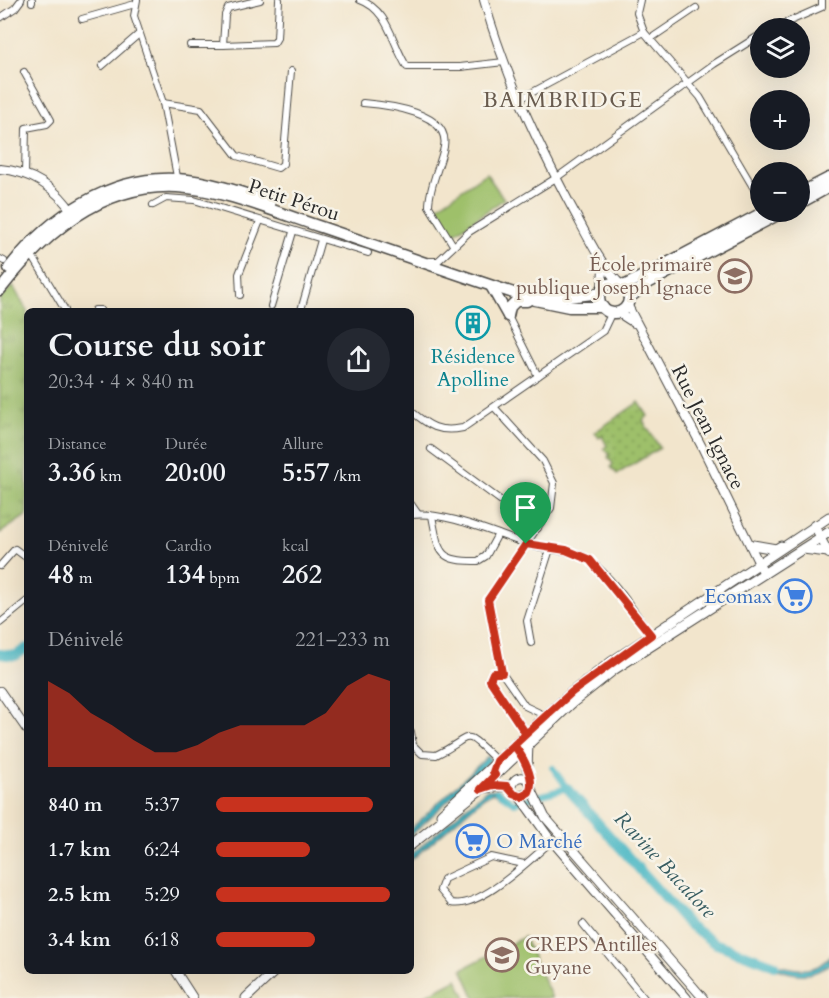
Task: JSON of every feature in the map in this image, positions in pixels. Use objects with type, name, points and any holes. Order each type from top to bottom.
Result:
[{"type":"highway","points":[[810,188],[829,178]]},
{"type":"highway","name":"Petit Pérou","points":[[0,279],[28,250],[73,213],[125,194],[178,183],[244,194],[409,257],[437,263],[491,286],[569,307],[610,310]]},
{"type":"highway","points":[[810,198],[829,188]]},
{"type":"highway","name":"Petit Pérou","points":[[316,222],[437,263],[550,296],[601,291],[610,283],[621,285],[750,219]]},
{"type":"highway","points":[[601,291],[610,310],[628,301],[648,283],[764,222]]},
{"type":"highway","name":"Petit Pérou","points":[[0,290],[28,250]]},
{"type":"highway","points":[[621,285],[628,301]]},
{"type":"highway","points":[[491,286],[508,316]]},
{"type":"highway","points":[[508,316],[510,307],[516,301],[569,307]]},
{"type":"main road","points":[[414,842],[496,761],[528,744],[615,669],[764,568],[814,525],[829,517]]},
{"type":"main road","points":[[429,829],[481,789],[495,775],[543,715],[611,662],[651,635],[829,532]]},
{"type":"main road","points":[[750,542],[776,549],[797,539]]},
{"type":"main road","points":[[803,549],[829,553]]},
{"type":"main road","points":[[527,768],[528,744]]},
{"type":"main road","points":[[481,789],[493,785],[509,787]]},
{"type":"main road","points":[[247,998],[272,974]]},
{"type":"street","points":[[0,18],[15,8],[21,0]]},
{"type":"street","points":[[223,45],[225,15],[228,8],[260,0]]},
{"type":"street","points":[[190,45],[274,43],[277,38],[279,0]]},
{"type":"street","points":[[360,0],[370,4],[380,15],[406,66],[410,68],[460,67],[504,62]]},
{"type":"street","points":[[484,0],[504,62],[556,178],[603,266],[621,285]]},
{"type":"street","points":[[640,0],[637,13],[644,32],[705,103],[750,182]]},
{"type":"street","points":[[797,18],[822,7],[822,0]]},
{"type":"street","points":[[82,19],[136,2],[134,16],[163,103],[178,183]]},
{"type":"street","points":[[650,39],[696,8]]},
{"type":"street","points":[[520,99],[644,32]]},
{"type":"street","points":[[102,66],[139,34]]},
{"type":"street","points":[[437,263],[453,245],[493,215],[556,178],[750,41]]},
{"type":"street","points":[[163,103],[201,109],[237,156],[278,168],[283,164],[291,71]]},
{"type":"street","points":[[24,72],[51,120],[47,124],[26,128],[25,174]]},
{"type":"street","points":[[363,102],[401,109],[432,120],[442,130],[444,146],[429,206],[453,245]]},
{"type":"street","points":[[0,169],[25,174],[43,183],[73,213]]},
{"type":"street","points":[[153,205],[163,199],[180,198],[368,254]]},
{"type":"street","points":[[240,295],[239,274],[260,221]]},
{"type":"street","points":[[309,237],[316,222]]},
{"type":"street","points":[[271,306],[293,232]]},
{"type":"street","points":[[302,308],[321,240]]},
{"type":"street","points":[[28,250],[64,308]]},
{"type":"street","points":[[601,291],[603,266]]},
{"type":"street","name":"Rue Jean Ignace","points":[[628,301],[764,568]]},
{"type":"street","points":[[414,413],[446,432],[463,428],[603,331],[610,310]]},
{"type":"street","name":"Rue Jean Ignace","points":[[610,310],[626,316],[640,328]]},
{"type":"street","points":[[508,316],[538,376]]},
{"type":"street","points":[[495,408],[543,461],[554,483],[551,508],[488,600],[502,673],[522,703],[543,715]]},
{"type":"street","points":[[431,449],[538,528]]},
{"type":"street","points":[[415,515],[432,516],[526,544],[566,550],[590,560],[651,635]]},
{"type":"street","points":[[432,516],[439,550],[445,557],[478,561],[486,556],[498,534]]},
{"type":"street","points":[[814,525],[829,553]]},
{"type":"street","points":[[0,566],[15,549],[24,556]]},
{"type":"street","points":[[531,643],[527,621],[550,549]]},
{"type":"street","points":[[0,623],[24,603]]},
{"type":"street","points":[[502,673],[493,673],[490,680],[526,734]]},
{"type":"street","points":[[0,691],[24,726]]},
{"type":"street","points":[[414,746],[428,756],[447,750],[460,738],[474,738],[496,761],[493,772],[495,775],[520,799],[552,841],[687,998]]},
{"type":"street","points":[[517,749],[527,768],[532,790]]},
{"type":"street","points":[[509,787],[517,777],[525,777],[545,817],[703,998]]},
{"type":"street","points":[[520,799],[532,790]]},
{"type":"street","points":[[524,864],[488,857],[444,879],[440,890],[451,903],[471,901],[497,887],[552,841]]},
{"type":"street","points":[[583,924],[644,998]]},
{"type":"street","points":[[178,974],[193,998]]},
{"type":"green space","points":[[486,173],[504,199],[452,235],[434,209]]},
{"type":"green space","points":[[13,286],[25,308],[24,517],[0,533],[0,298]]},
{"type":"green space","points":[[639,402],[648,416],[643,421],[660,448],[617,474],[611,467],[613,464],[604,448],[607,446],[602,436],[599,438],[595,432]]},
{"type":"green space","points":[[524,937],[552,998],[475,998],[462,969]]},
{"type":"green space","points":[[457,979],[466,998],[421,998]]},
{"type":"water","points":[[488,756],[491,760],[414,832],[414,826]]},
{"type":"water","points":[[498,789],[505,794],[502,797],[493,792],[484,797],[414,857],[414,852],[486,790]]},
{"type":"water","points":[[829,956],[829,964],[821,970],[805,974],[788,972],[763,962],[807,969],[823,963]]},
{"type":"waterway","name":"Ravine Bacadore","points":[[0,654],[15,656],[24,650]]},
{"type":"waterway","points":[[497,791],[514,803],[567,788],[553,768]]},
{"type":"waterway","name":"Ravine Bacadore","points":[[567,788],[688,924],[714,943],[775,965]]},
{"type":"place","name":"École primaire publique Joseph Ignace","points":[[735,276]]},
{"type":"place","name":"Résidence Apolline","points":[[473,323]]},
{"type":"place","name":"Ecomax","points":[[795,596]]},
{"type":"place","name":"O Marché","points":[[473,841]]},
{"type":"place","name":"CREPS Antilles Guyane","points":[[502,955]]},
{"type":"district","name":"BAIMBRIDGE","points":[[563,100]]},
{"type":"route","points":[[526,544],[488,600],[502,673],[493,673],[490,680],[526,734],[514,745],[495,763],[493,772],[495,775],[481,789],[493,785],[507,786],[514,794],[522,797],[529,793],[531,786],[527,768],[514,745],[572,692],[651,635],[612,584],[590,560],[566,550],[540,548],[526,544]]}]
